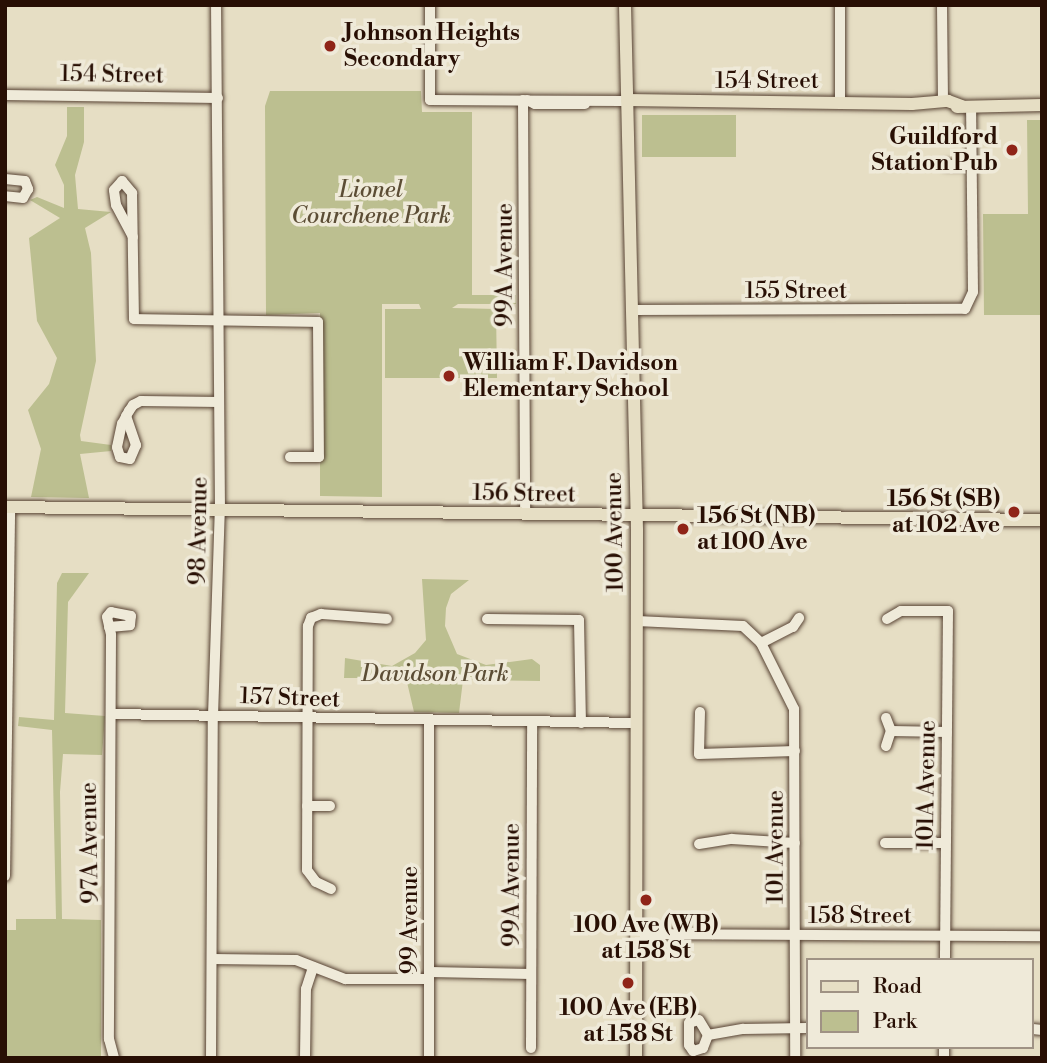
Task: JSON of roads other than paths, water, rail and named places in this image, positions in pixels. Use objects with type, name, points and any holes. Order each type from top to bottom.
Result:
[{"type":"main road","name":"100 Avenue","points":[[625,5],[624,101],[633,310],[637,518],[636,1058]]},
{"type":"main road","name":"154 Street","points":[[624,101],[912,104],[943,101],[967,106]]},
{"type":"main road","name":"154 Street","points":[[912,104],[924,109],[1042,105]]},
{"type":"main road","name":"156 Street","points":[[8,507],[637,518],[1042,520]]},
{"type":"street","name":"98 Avenue","points":[[211,1058],[213,716],[220,510],[216,5]]},
{"type":"street","name":"154 Street","points":[[430,5],[430,100],[624,101]]},
{"type":"street","points":[[840,5],[840,103]]},
{"type":"street","points":[[942,5],[943,101]]},
{"type":"street","name":"154 Street","points":[[5,95],[218,98]]},
{"type":"street","name":"99A Avenue","points":[[525,100],[525,515]]},
{"type":"street","points":[[946,165],[972,165],[967,106]]},
{"type":"street","name":"155 Street","points":[[633,310],[959,311],[970,304],[973,292],[972,165]]},
{"type":"street","points":[[5,179],[22,180],[28,189],[23,198],[5,196]]},
{"type":"street","points":[[133,237],[116,205],[114,190],[122,181],[132,193],[133,237],[134,318],[219,322],[318,322],[319,457],[290,457]]},
{"type":"street","points":[[126,416],[141,401],[219,402]]},
{"type":"street","points":[[719,504],[719,519]]},
{"type":"street","points":[[6,876],[8,507]]},
{"type":"street","name":"101A Avenue","points":[[887,619],[901,611],[948,611],[945,958]]},
{"type":"street","points":[[331,889],[316,882],[306,870],[311,618],[326,614],[387,619]]},
{"type":"street","points":[[637,621],[728,622],[748,629],[761,643],[793,627],[799,618]]},
{"type":"street","points":[[487,619],[579,620],[581,723]]},
{"type":"street","name":"97A Avenue","points":[[109,627],[109,1045],[114,1057]]},
{"type":"street","name":"101 Avenue","points":[[761,643],[794,709],[795,1058]]},
{"type":"street","points":[[700,712],[699,754],[795,751]]},
{"type":"street","name":"157 Street","points":[[111,714],[636,723]]},
{"type":"street","points":[[886,719],[891,731],[886,746]]},
{"type":"street","name":"99 Avenue","points":[[429,720],[429,1058]]},
{"type":"street","name":"99A Avenue","points":[[531,723],[531,1048]]},
{"type":"street","points":[[891,731],[947,732]]},
{"type":"street","points":[[307,806],[330,806]]},
{"type":"street","points":[[699,844],[732,839],[794,843]]},
{"type":"street","points":[[885,843],[945,843]]},
{"type":"street","name":"158 Street","points":[[637,934],[1042,936]]},
{"type":"street","points":[[212,959],[289,959],[345,979],[531,974]]},
{"type":"street","points":[[305,1058],[306,989],[313,967]]},
{"type":"street","points":[[708,1035],[806,1028]]},
{"type":"place","name":"Johnson Heights Secondary","points":[[330,46]]},
{"type":"place","name":"Guildford Station Pub","points":[[1012,150]]},
{"type":"place","name":"William F. Davidson Elementary School","points":[[449,376]]},
{"type":"place","name":"156 St (SB) at 102 Ave","points":[[1014,512]]},
{"type":"place","name":"156 St (NB) at 100 Ave","points":[[683,529]]},
{"type":"place","name":"100 Ave (WB) at 158 St","points":[[646,900]]},
{"type":"place","name":"100 Ave (EB) at 158 St","points":[[628,983]]},
{"type":"park label","name":"Lionel Courchene Park","points":[[371,203]]},
{"type":"park label","name":"Davidson Park","points":[[435,674]]}]
